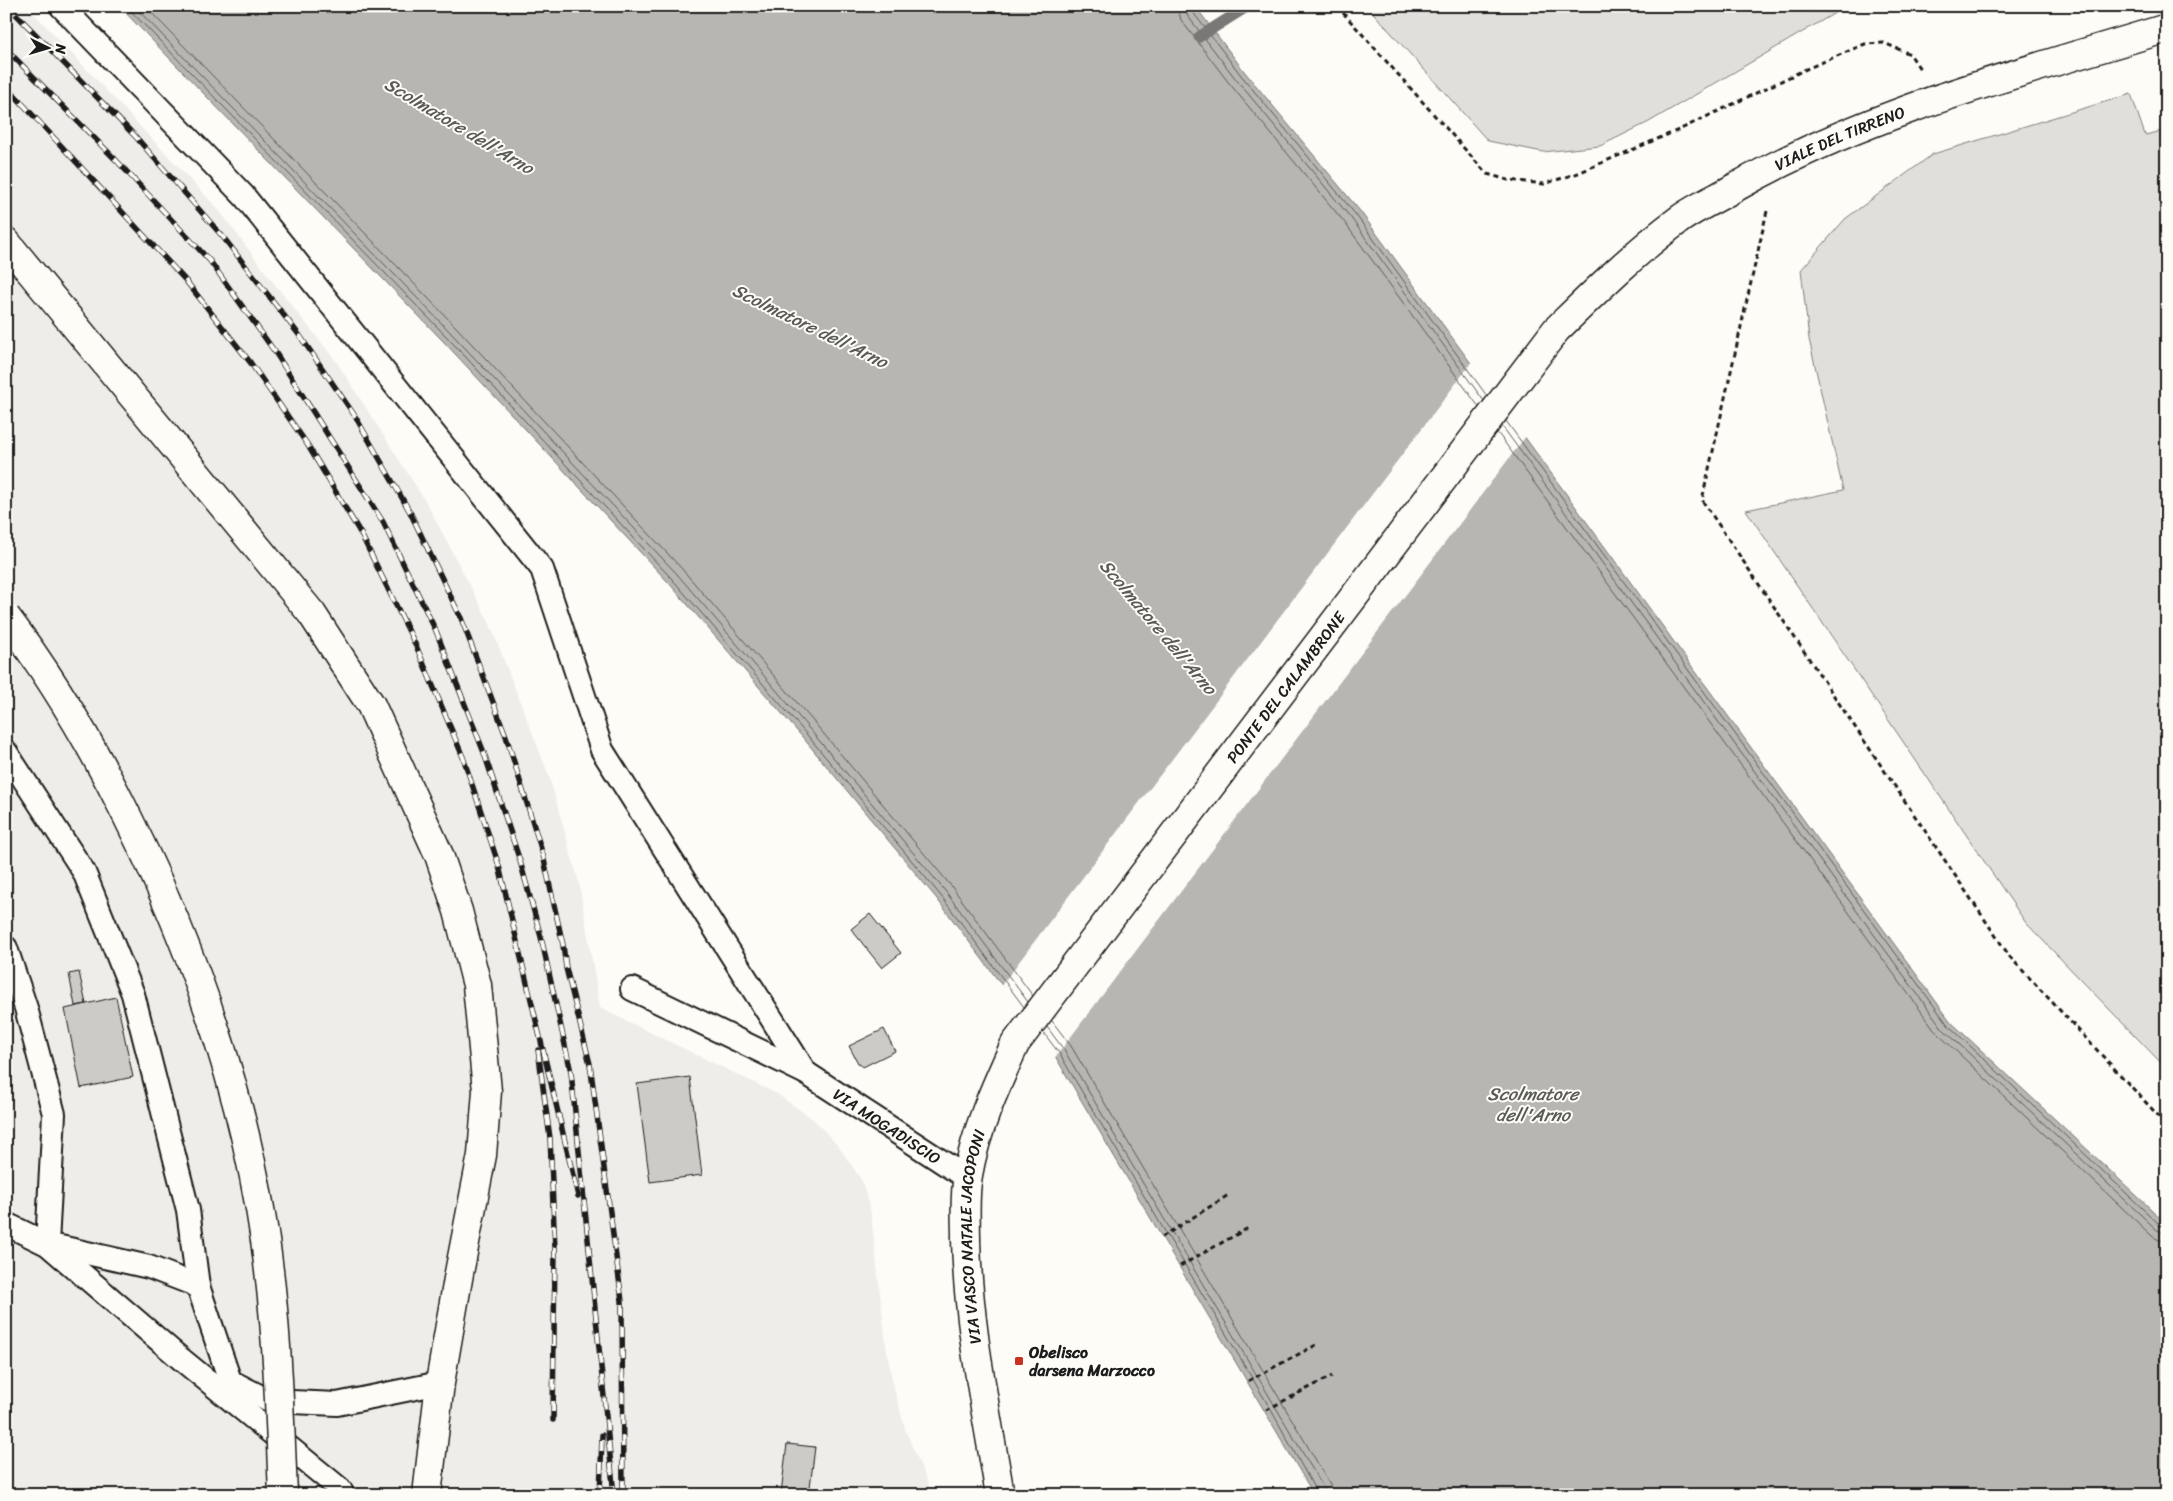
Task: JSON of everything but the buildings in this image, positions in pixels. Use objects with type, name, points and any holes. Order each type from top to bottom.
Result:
[{"type":"main road","name":"VIALE DEL TIRRENO","points":[[1556,330],[1616,271],[1681,218],[1778,163],[1846,134],[1940,98],[2167,28]]},
{"type":"main road","points":[[6,242],[312,614],[371,706],[439,855],[458,911],[477,985],[487,1091],[482,1155],[458,1273],[440,1384],[427,1495]]},
{"type":"main road","name":"PONTE DEL CALAMBRONE","points":[[1015,1044],[1556,330]]},
{"type":"main road","points":[[6,617],[29,647],[68,706],[104,769],[140,842],[172,909],[197,971],[228,1069],[244,1125],[270,1276],[283,1495]]},
{"type":"main road","name":"VIA VASCO NATALE JACOPONI","points":[[1000,1495],[969,1299],[965,1202],[967,1178],[976,1141],[990,1101],[1015,1044]]},
{"type":"lane","points":[[61,6],[244,196],[542,569],[602,750],[806,1073]]},
{"type":"lane","points":[[6,752],[84,872],[133,994],[188,1210],[198,1286],[230,1381],[269,1401],[337,1404],[440,1384]]},
{"type":"lane","points":[[6,948],[26,1008],[54,1114],[47,1244]]},
{"type":"lane","points":[[6,987],[26,1008]]},
{"type":"lane","name":"VIA MOGADISCIO","points":[[632,989],[806,1073],[967,1178]]},
{"type":"lane","points":[[6,1224],[47,1244],[149,1267],[198,1286]]},
{"type":"lane","points":[[47,1244],[181,1359],[340,1489],[343,1495]]},
{"type":"path","points":[[1337,6],[1488,174],[1508,180],[1544,184],[1578,173],[1683,128],[1804,70],[1865,44],[1884,43],[1910,54],[1940,98]]},
{"type":"path","points":[[1778,163],[1702,500],[2010,957],[2167,1124]]},
{"type":"path","points":[[1162,1237],[1230,1194]]},
{"type":"path","points":[[1180,1266],[1250,1227]]},
{"type":"path","points":[[1248,1381],[1316,1345]]},
{"type":"path","points":[[1266,1410],[1332,1376]]},
{"type":"shaded area","points":[[6,6],[27,6],[218,209],[336,361],[426,502],[489,622],[549,776],[579,883],[600,1008],[777,1094],[813,1119],[839,1147],[862,1181],[871,1214],[886,1345],[893,1385],[906,1432],[933,1495],[6,1495]]},
{"type":"shaded area","points":[[1367,6],[1671,6],[1835,13],[1649,122],[1600,146],[1543,152],[1488,141]]},
{"type":"shaded area","points":[[2131,94],[2145,135],[2167,130],[2167,1069],[2026,923],[1746,510],[1843,490],[1809,339],[1801,270],[1845,219],[1933,154]]},
{"type":"water","name":"Scolmatore dell'Arno","points":[[119,6],[1195,6],[1244,71],[1360,211],[1951,1022],[2167,1224],[2167,1495],[1314,1495],[1055,1056],[937,899],[804,739],[668,582],[443,341]]},
{"type":"pier","points":[[1472,362],[1526,436],[1054,1059],[1000,987]]},
{"type":"waterway","points":[[1199,37],[1248,6]]},
{"type":"railway","points":[[8,6],[135,136],[223,237],[300,336],[355,416],[410,512],[461,618],[506,736],[543,855],[563,945],[566,968],[590,1064],[622,1301],[623,1495]]},
{"type":"railway","points":[[6,49],[116,160],[210,261],[275,352],[383,522],[436,631],[483,750],[520,861],[541,937],[571,1072],[614,1495]]},
{"type":"railway","points":[[6,86],[186,281],[250,362],[307,444],[361,534],[417,648],[463,757],[499,866],[578,1196]]},
{"type":"railway","points":[[538,1050],[550,1138],[555,1249],[553,1420]]},
{"type":"railway","points":[[600,1495],[602,1435]]},
{"type":"place","name":"Obelisco darsena Marzocco","points":[[1019,1361]]}]
